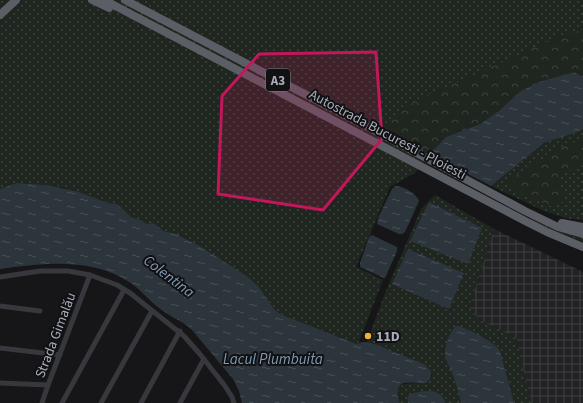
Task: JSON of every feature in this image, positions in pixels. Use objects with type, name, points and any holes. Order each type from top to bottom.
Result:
[{"type":"highway","points":[[0,15],[16,0]]},
{"type":"highway","points":[[92,0],[178,40]]},
{"type":"highway","name":"A3","points":[[104,0],[178,40]]},
{"type":"highway","name":"A3","points":[[124,0],[170,24]]},
{"type":"highway","points":[[133,0],[170,24]]},
{"type":"highway","name":"Autostrada Bucuresti - Ploiesti","points":[[170,24],[525,211]]},
{"type":"highway","name":"Autostrada Bucuresti - Ploiesti","points":[[178,40],[546,232],[583,247]]},
{"type":"highway","points":[[525,211],[562,223],[583,227]]},
{"type":"highway","name":"A3","points":[[525,211],[558,227],[583,234]]},
{"type":"street","points":[[0,277],[50,270],[68,271],[90,275],[107,281],[124,290],[180,331],[189,340],[229,392],[234,403]]},
{"type":"street","name":"Strada Gimalău","points":[[42,403],[90,275]]},
{"type":"street","points":[[62,403],[124,290]]},
{"type":"street","points":[[0,306],[40,311]]},
{"type":"street","points":[[101,403],[152,311]]},
{"type":"street","points":[[141,403],[180,331]]},
{"type":"street","points":[[0,348],[60,355]]},
{"type":"street","points":[[180,403],[204,359]]},
{"type":"street","points":[[0,383],[48,385]]},
{"type":"highlighted area","points":[[376,52],[382,139],[323,210],[218,194],[222,96],[259,54]]},
{"type":"shaded area","points":[[494,229],[583,272],[583,403],[531,403],[516,338],[479,320],[469,307]]},
{"type":"green space","points":[[0,0],[583,0],[583,80],[582,77],[446,137],[415,173],[390,187],[356,267],[383,280],[358,344],[280,314],[274,309],[259,287],[247,276],[198,245],[176,234],[164,231],[152,223],[147,224],[141,220],[131,217],[117,204],[108,203],[79,192],[56,186],[16,183],[0,189]]},
{"type":"green space","points":[[583,29],[583,80],[582,77],[521,91],[499,111],[480,124],[446,137],[430,154],[382,126],[418,99],[552,39]]},
{"type":"green space","points":[[583,129],[583,220],[565,218],[544,211],[491,186],[544,143]]},
{"type":"green space","points":[[583,139],[583,166],[565,172],[558,180],[563,195],[563,203],[553,207],[516,192],[507,182],[538,160],[550,155],[552,150]]},
{"type":"green space","points":[[435,195],[494,229],[469,307],[479,320],[516,338],[531,403],[400,403],[398,391],[399,387],[408,383],[426,382],[432,375],[374,344],[367,342],[385,293],[421,209]]},
{"type":"green space","points":[[531,218],[583,237],[583,242],[530,220]]},
{"type":"water","points":[[574,72],[582,77],[583,80],[583,129],[544,143],[491,186],[430,154],[446,137],[480,124],[499,111],[521,91],[539,82]]},
{"type":"water","name":"Lacul Plumbuita","points":[[16,183],[48,185],[79,192],[108,203],[117,204],[131,217],[141,220],[147,224],[155,224],[164,231],[176,234],[198,245],[247,276],[259,287],[274,309],[280,314],[357,344],[366,342],[374,344],[424,364],[431,371],[430,378],[428,382],[424,383],[402,384],[398,391],[400,403],[242,403],[239,391],[233,379],[192,330],[151,302],[129,282],[115,274],[83,265],[66,264],[33,265],[0,269],[0,189]]},
{"type":"water","points":[[395,186],[409,190],[419,201],[405,232],[402,234],[377,224],[378,218],[392,189]]},
{"type":"water","points":[[429,202],[482,228],[468,264],[410,241]]},
{"type":"water","points":[[372,235],[397,247],[397,251],[384,278],[360,267],[369,237]]},
{"type":"water","points":[[408,249],[464,273],[449,309],[392,284]]},
{"type":"water","points":[[458,326],[493,343],[500,351],[514,403],[461,403],[456,384],[445,356],[449,336],[455,327]]},
{"type":"water","points":[[431,391],[440,395],[445,403],[408,403],[408,396],[419,392]]},
{"type":"place","name":"11D","points":[[368,336]]},
{"type":"water label","name":"Colentina","points":[[169,276]]}]
